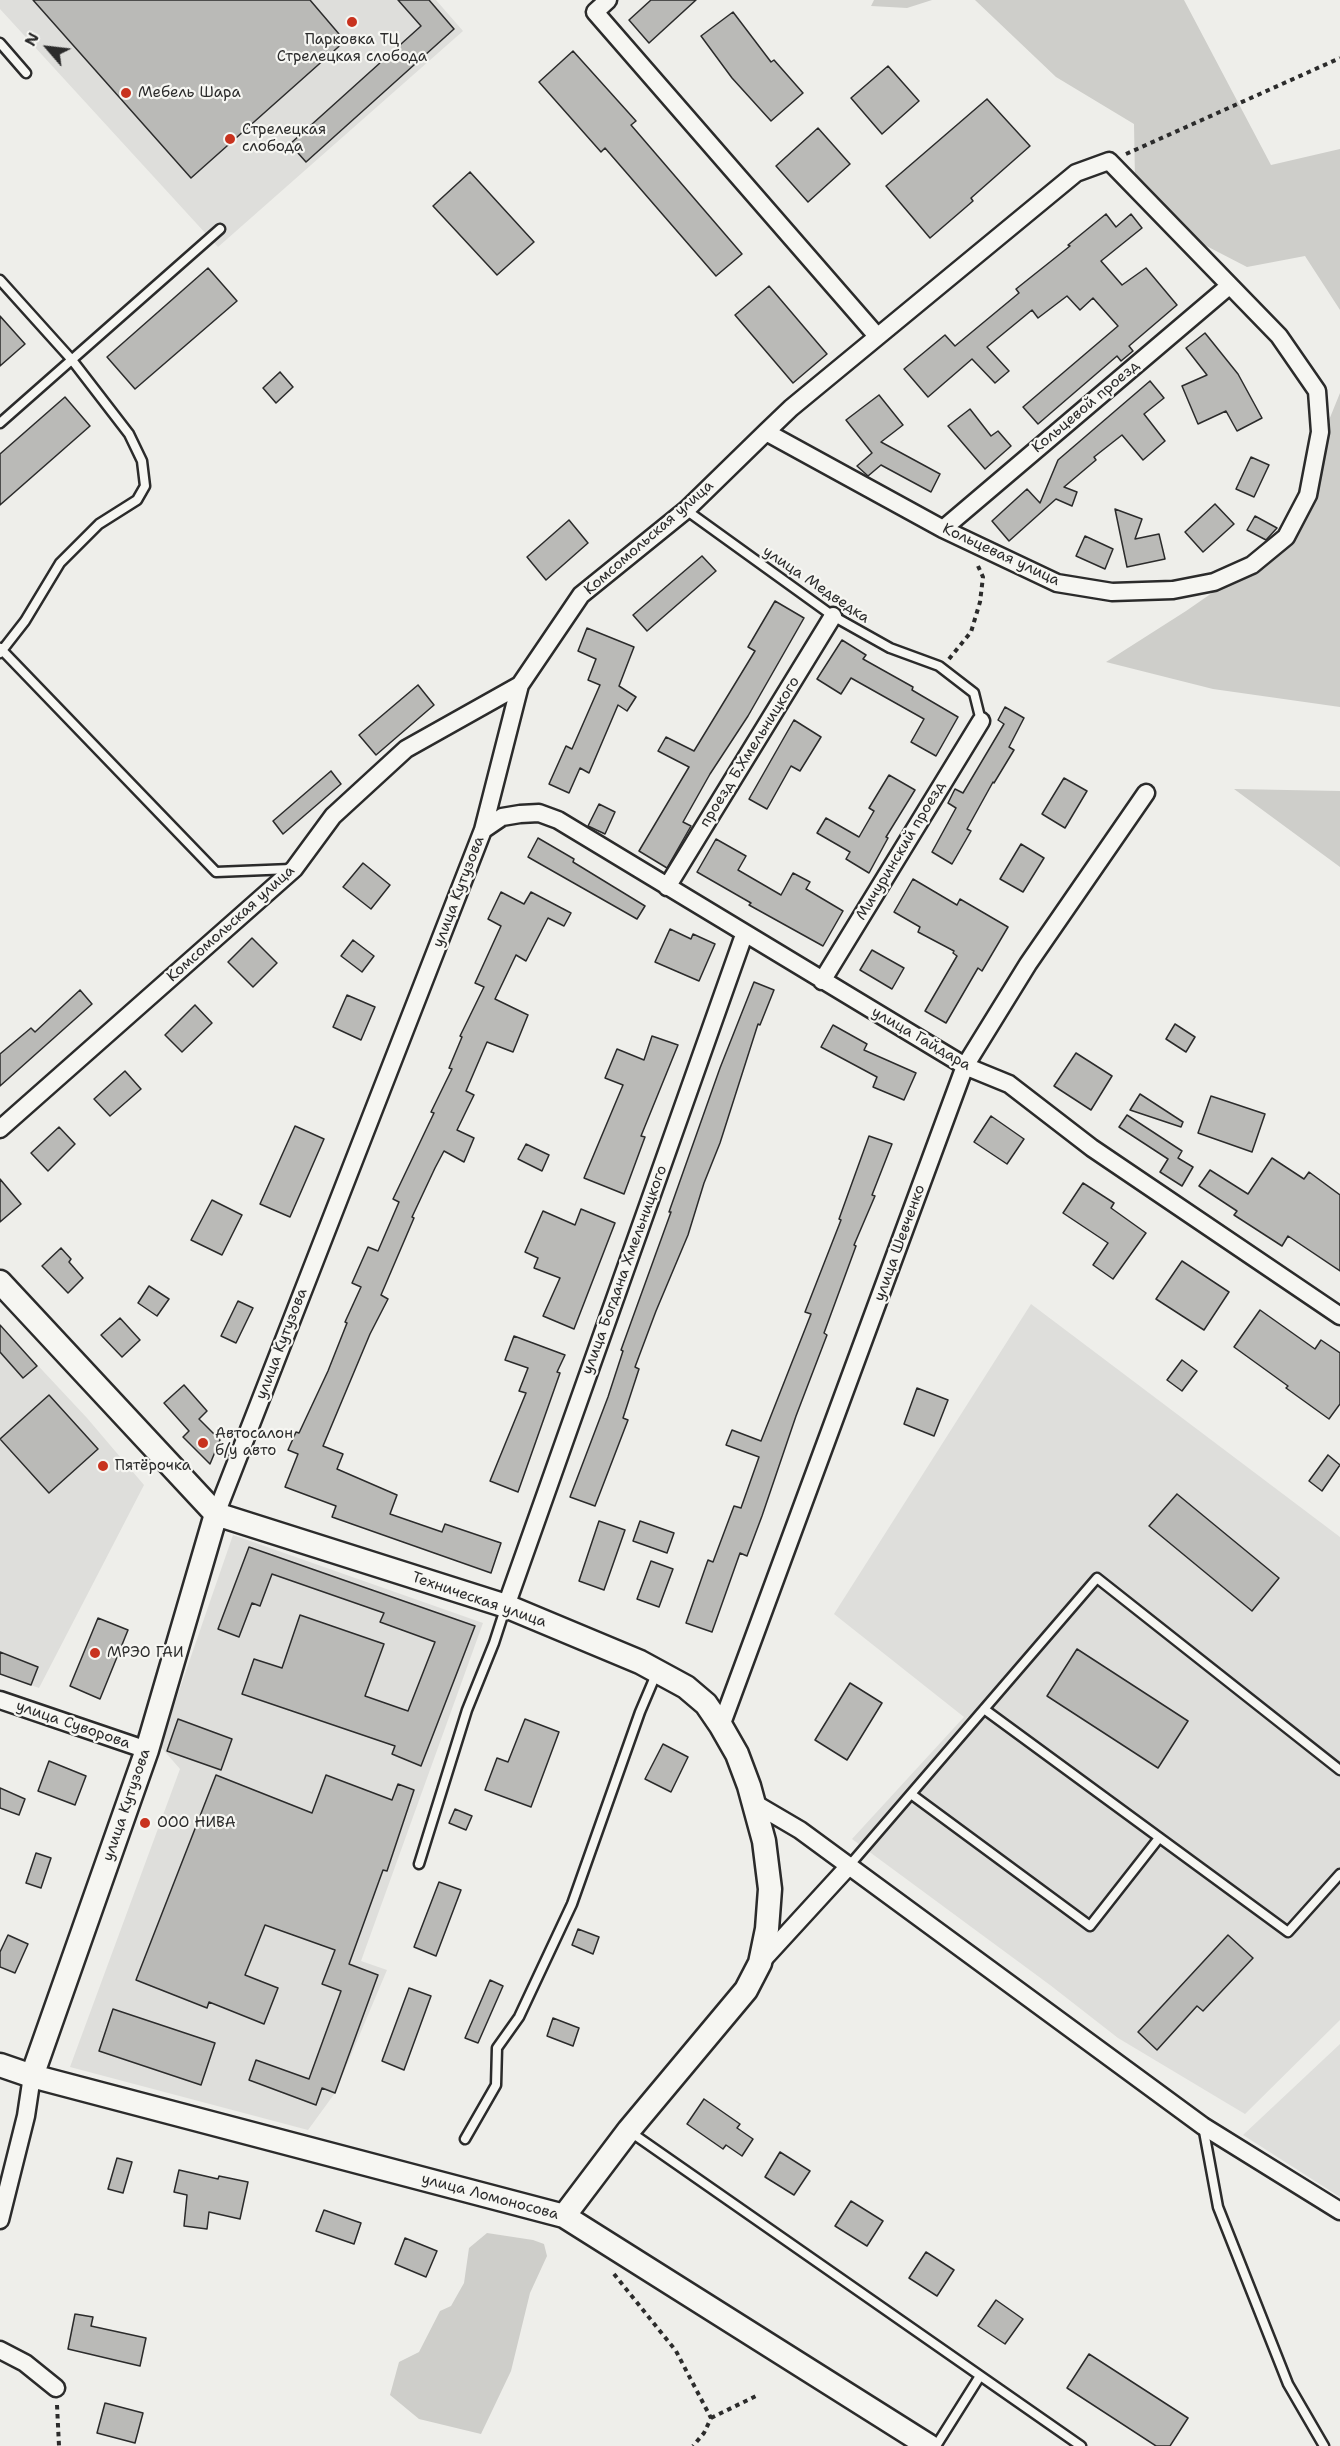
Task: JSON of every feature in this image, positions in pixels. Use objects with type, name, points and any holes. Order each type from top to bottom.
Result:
[{"type":"main road","points":[[0,1282],[216,1514]]},
{"type":"main road","name":"Техническая улица","points":[[216,1514],[507,1606],[640,1662],[686,1687],[700,1699],[721,1726],[737,1754],[764,1841],[770,1889],[767,1929],[760,1963],[746,1990],[629,2130],[564,2216]]},
{"type":"main road","name":"улица Кутузова","points":[[32,2076],[147,1750],[216,1514]]},
{"type":"main road","name":"улица Ломоносова","points":[[0,2065],[32,2076],[564,2216],[929,2446]]},
{"type":"street","points":[[608,0],[595,12],[877,336]]},
{"type":"street","name":"Комсомольская улица","points":[[0,1130],[294,869],[333,816],[406,749],[520,685],[581,595],[686,510],[791,408],[1076,173],[1109,161]]},
{"type":"street","name":"Кольцевая улица","points":[[766,432],[943,529],[1057,583],[1112,592],[1173,590],[1214,582],[1252,565],[1286,537],[1308,495],[1320,432],[1317,391],[1279,336],[1109,161]]},
{"type":"street","name":"Кольцевой проезд","points":[[943,529],[1229,286]]},
{"type":"street","name":"проезд Б.Хмельницкого","points":[[667,887],[833,616]]},
{"type":"street","name":"улица Кутузова","points":[[216,1514],[483,830],[520,685]]},
{"type":"street","name":"Мичуринский проезд","points":[[822,981],[981,721]]},
{"type":"street","name":"улица Шевченко","points":[[721,1726],[965,1066],[1028,964],[1146,793]]},
{"type":"street","name":"улица Гайдара","points":[[483,830],[502,817],[539,813],[558,820],[744,935],[965,1066],[1010,1084],[1092,1148],[1340,1316]]},
{"type":"street","name":"улица Богдана Хмельницкого","points":[[507,1606],[744,935]]},
{"type":"street","name":"улица Суворова","points":[[0,1700],[147,1750]]},
{"type":"street","points":[[754,1803],[800,1830],[1203,2126],[1340,2211]]},
{"type":"street","points":[[760,1963],[848,1867]]},
{"type":"street","points":[[0,2220],[26,2116],[32,2076]]},
{"type":"street","points":[[0,2350],[25,2363],[56,2388]]},
{"type":"lane","points":[[0,43],[26,73]]},
{"type":"lane","points":[[1,419],[220,230]]},
{"type":"lane","points":[[0,280],[72,360],[129,434],[142,461],[145,486],[137,500],[99,524],[60,564],[26,621],[1,650],[216,872],[294,869]]},
{"type":"lane","name":"улица Медведка","points":[[686,510],[833,616],[890,648],[939,666],[974,693],[981,721]]},
{"type":"lane","points":[[848,1867],[1097,1578],[1340,1770]]},
{"type":"lane","points":[[419,1864],[467,1710],[507,1606]]},
{"type":"lane","points":[[465,2139],[496,2085],[497,2048],[519,2017],[572,1904],[640,1712],[657,1671]]},
{"type":"lane","points":[[984,1709],[1287,1932],[1340,1874]]},
{"type":"lane","points":[[911,1794],[1090,1926],[1159,1838]]},
{"type":"lane","points":[[1203,2126],[1218,2207],[1288,2384],[1324,2446]]},
{"type":"lane","points":[[629,2130],[1081,2446]]},
{"type":"lane","points":[[936,2446],[980,2376]]},
{"type":"path","points":[[1109,161],[1340,58]]},
{"type":"path","points":[[939,666],[954,654],[971,632],[980,602],[983,577],[968,540]]},
{"type":"path","points":[[610,2243],[613,2272],[676,2351],[711,2418]]},
{"type":"path","points":[[56,2388],[59,2446]]},
{"type":"path","points":[[693,2446],[704,2433],[711,2418],[758,2395]]},
{"type":"shaded area","name":"Стрелецкая слобода","points":[[0,0],[436,0],[463,31],[218,247],[0,9]]},
{"type":"shaded area","points":[[874,0],[932,0],[907,8],[871,6]]},
{"type":"shaded area","points":[[975,0],[1184,0],[1271,165],[1340,149],[1340,310],[1305,256],[1247,267],[1189,237],[1135,181],[1134,124],[1056,77]]},
{"type":"shaded area","points":[[1340,393],[1340,707],[1213,689],[1106,662],[1186,611],[1277,548]]},
{"type":"shaded area","points":[[1234,789],[1340,791],[1340,867]]},
{"type":"shaded area","points":[[1031,1304],[1340,1537],[1340,2020],[1245,2114],[1118,2038],[852,1839],[964,1717],[834,1614]]},
{"type":"shaded area","points":[[0,1325],[87,1418],[144,1485],[39,1688],[0,1674]]},
{"type":"shaded area","points":[[233,1535],[483,1623],[361,1961],[387,1970],[335,2093],[308,2130],[70,2067],[180,1769],[160,1746]]},
{"type":"shaded area","points":[[1340,2044],[1340,2197],[1243,2135]]},
{"type":"shaded area","points":[[487,2233],[533,2240],[544,2244],[547,2256],[530,2293],[511,2371],[481,2434],[419,2419],[390,2395],[399,2362],[419,2352],[440,2311],[451,2306],[464,2283],[469,2248]]},
{"type":"building","points":[[33,0],[310,0],[345,41],[191,178]]},
{"type":"building","points":[[398,0],[429,0],[454,29],[306,162],[290,144],[421,26]]},
{"type":"building","points":[[651,0],[696,0],[649,43],[629,20]]},
{"type":"building","points":[[733,12],[771,62],[774,60],[803,93],[771,121],[732,78],[701,36]]},
{"type":"building","points":[[573,51],[636,121],[631,125],[742,254],[716,276],[605,148],[601,152],[539,82]]},
{"type":"building","points":[[888,66],[919,101],[882,134],[851,98]]},
{"type":"building","points":[[987,99],[1030,146],[971,198],[973,201],[930,238],[886,186]]},
{"type":"building","points":[[818,128],[850,164],[808,202],[776,166]]},
{"type":"building","points":[[470,172],[534,242],[497,275],[433,206]]},
{"type":"building","points":[[1106,214],[1116,227],[1131,214],[1142,228],[1101,261],[1122,285],[1146,268],[1177,305],[1129,346],[1133,351],[1121,361],[1117,356],[1038,424],[1023,407],[1118,326],[1093,298],[1080,310],[1067,296],[1038,318],[1032,310],[987,347],[1009,371],[995,383],[972,359],[928,397],[904,369],[945,335],[955,346],[1019,293],[1016,289]]},
{"type":"building","points":[[208,268],[237,301],[135,389],[107,357]]},
{"type":"building","points":[[769,286],[827,354],[793,383],[735,315]]},
{"type":"building","points":[[0,316],[25,344],[0,366]]},
{"type":"building","points":[[1205,333],[1238,374],[1262,418],[1237,431],[1226,411],[1198,424],[1182,386],[1207,375],[1186,348]]},
{"type":"building","points":[[280,372],[293,387],[276,403],[263,388]]},
{"type":"building","points":[[1150,381],[1164,398],[1144,414],[1165,441],[1143,460],[1122,435],[1094,457],[1096,460],[1064,487],[1077,492],[1072,506],[1056,499],[1009,541],[992,521],[1027,489],[1040,503],[1058,460]]},
{"type":"building","points":[[879,395],[903,425],[881,442],[940,474],[931,492],[881,465],[868,476],[857,466],[872,453],[846,420]]},
{"type":"building","points":[[65,397],[90,426],[0,505],[0,454]]},
{"type":"building","points":[[970,409],[991,436],[998,431],[1011,446],[985,469],[948,426]]},
{"type":"building","points":[[1251,457],[1269,465],[1254,497],[1236,489]]},
{"type":"building","points":[[1215,504],[1234,524],[1203,552],[1185,532]]},
{"type":"building","points":[[1115,509],[1142,519],[1135,539],[1159,534],[1165,559],[1127,567]]},
{"type":"building","points":[[1255,516],[1277,528],[1266,540],[1247,530]]},
{"type":"building","points":[[569,520],[588,543],[546,580],[527,557]]},
{"type":"building","points":[[1085,536],[1113,549],[1105,569],[1076,556]]},
{"type":"building","points":[[702,556],[716,571],[647,631],[633,615]]},
{"type":"building","points":[[775,601],[804,618],[748,716],[710,774],[683,822],[691,826],[667,868],[639,851],[689,767],[658,751],[666,737],[694,751],[755,651],[748,647]]},
{"type":"building","points":[[587,628],[634,647],[619,686],[636,697],[627,711],[618,705],[589,773],[580,768],[569,793],[549,784],[566,746],[572,749],[600,685],[588,680],[596,659],[578,651]]},
{"type":"building","points":[[842,640],[866,655],[863,659],[913,687],[912,690],[958,717],[936,756],[911,742],[924,719],[851,678],[841,694],[817,679]]},
{"type":"building","points":[[418,685],[434,705],[376,755],[359,735]]},
{"type":"building","points":[[1005,707],[1024,718],[1009,747],[1014,750],[967,829],[971,831],[952,864],[932,852],[956,808],[948,803],[955,789],[963,793],[1004,724],[998,720]]},
{"type":"building","points":[[794,720],[821,737],[800,771],[791,766],[767,809],[749,799]]},
{"type":"building","points":[[331,771],[341,784],[283,834],[273,821]]},
{"type":"building","points":[[889,775],[915,790],[886,837],[888,838],[869,873],[846,859],[850,852],[817,833],[826,818],[859,837],[874,811],[869,808]]},
{"type":"building","points":[[1064,778],[1087,791],[1065,828],[1042,814]]},
{"type":"building","points":[[599,804],[615,812],[605,834],[588,826]]},
{"type":"building","points":[[538,838],[645,906],[637,919],[528,857]]},
{"type":"building","points":[[716,839],[746,856],[738,870],[781,895],[793,873],[810,882],[806,889],[843,911],[823,946],[749,905],[751,903],[697,872]]},
{"type":"building","points":[[1021,844],[1044,858],[1023,892],[1000,879]]},
{"type":"building","points":[[363,863],[390,885],[371,909],[343,887]]},
{"type":"building","points":[[913,879],[957,905],[960,899],[1008,927],[982,971],[978,968],[946,1023],[925,1011],[957,956],[953,953],[954,951],[918,932],[920,927],[894,912]]},
{"type":"building","points":[[501,892],[524,904],[531,892],[571,913],[564,926],[548,918],[526,961],[516,955],[495,999],[528,1015],[513,1052],[487,1042],[466,1091],[474,1095],[457,1130],[474,1138],[464,1162],[444,1151],[435,1168],[412,1217],[414,1218],[381,1295],[388,1299],[370,1334],[323,1446],[343,1454],[337,1469],[397,1495],[390,1514],[442,1532],[445,1524],[501,1543],[491,1573],[332,1517],[336,1506],[285,1487],[298,1454],[288,1450],[296,1432],[299,1433],[328,1371],[347,1323],[345,1322],[361,1287],[352,1283],[368,1247],[378,1251],[399,1202],[393,1199],[434,1113],[431,1112],[452,1069],[449,1068],[462,1037],[460,1036],[484,987],[475,983],[501,926],[488,919]]},
{"type":"building","points":[[670,929],[691,939],[693,934],[715,944],[699,981],[655,962]]},
{"type":"building","points":[[252,938],[277,963],[253,987],[228,962]]},
{"type":"building","points":[[353,940],[374,956],[362,972],[341,956]]},
{"type":"building","points":[[872,950],[904,968],[892,989],[860,970]]},
{"type":"building","points":[[754,982],[774,990],[760,1025],[758,1024],[688,1235],[635,1367],[639,1369],[623,1418],[628,1420],[595,1506],[570,1497],[608,1397],[623,1351],[621,1350],[720,1068]]},
{"type":"building","points":[[80,990],[92,1004],[0,1086],[0,1054],[31,1028],[35,1032]]},
{"type":"building","points":[[347,995],[375,1007],[361,1040],[333,1027]]},
{"type":"building","points":[[195,1005],[212,1023],[182,1052],[165,1035]]},
{"type":"building","points":[[1175,1024],[1195,1037],[1186,1052],[1166,1039]]},
{"type":"building","points":[[833,1025],[867,1044],[864,1050],[916,1073],[904,1100],[873,1087],[877,1077],[821,1047]]},
{"type":"building","points":[[652,1036],[678,1045],[641,1136],[645,1137],[624,1194],[584,1178],[623,1085],[605,1078],[617,1049],[644,1060]]},
{"type":"building","points":[[1076,1053],[1112,1076],[1091,1110],[1054,1086]]},
{"type":"building","points":[[125,1071],[141,1089],[110,1116],[94,1099]]},
{"type":"building","points":[[1140,1094],[1183,1122],[1181,1127],[1130,1110]]},
{"type":"building","points":[[1211,1096],[1265,1114],[1252,1152],[1198,1133]]},
{"type":"building","points":[[1127,1115],[1182,1151],[1178,1158],[1193,1167],[1182,1186],[1160,1172],[1168,1159],[1119,1127]]},
{"type":"building","points":[[991,1116],[1024,1139],[1007,1164],[974,1142]]},
{"type":"building","points":[[295,1126],[324,1139],[290,1217],[260,1204]]},
{"type":"building","points":[[59,1127],[75,1144],[48,1171],[31,1153]]},
{"type":"building","points":[[869,1136],[892,1144],[872,1195],[875,1196],[854,1245],[856,1246],[824,1333],[827,1335],[762,1516],[747,1556],[740,1553],[712,1632],[686,1623],[708,1560],[713,1562],[734,1506],[741,1508],[759,1457],[726,1445],[732,1430],[761,1441],[811,1314],[805,1312],[841,1220],[839,1219]]},
{"type":"building","points":[[526,1144],[549,1155],[542,1171],[518,1159]]},
{"type":"building","points":[[1272,1158],[1304,1179],[1309,1172],[1340,1195],[1340,1271],[1288,1236],[1282,1246],[1234,1215],[1237,1211],[1199,1186],[1210,1170],[1248,1194]]},
{"type":"building","points":[[0,1179],[21,1204],[0,1222]]},
{"type":"building","points":[[1083,1183],[1114,1203],[1111,1208],[1146,1233],[1113,1279],[1093,1265],[1108,1243],[1063,1213]]},
{"type":"building","points":[[212,1200],[242,1215],[222,1255],[191,1240]]},
{"type":"building","points":[[581,1209],[615,1223],[574,1329],[543,1316],[560,1278],[534,1268],[538,1258],[525,1252],[543,1211],[575,1225]]},
{"type":"building","points":[[61,1248],[71,1259],[69,1262],[83,1278],[68,1293],[42,1266]]},
{"type":"building","points":[[1182,1261],[1229,1292],[1204,1330],[1156,1299]]},
{"type":"building","points":[[149,1286],[169,1299],[157,1316],[138,1303]]},
{"type":"building","points":[[238,1301],[253,1308],[236,1343],[221,1336]]},
{"type":"building","points":[[1260,1310],[1315,1349],[1321,1340],[1340,1353],[1340,1404],[1329,1419],[1234,1347]]},
{"type":"building","points":[[120,1318],[140,1340],[122,1357],[101,1335]]},
{"type":"building","points":[[0,1325],[37,1366],[23,1378],[0,1352]]},
{"type":"building","points":[[514,1336],[565,1355],[557,1372],[560,1373],[518,1492],[490,1481],[526,1393],[519,1391],[528,1368],[505,1360]]},
{"type":"building","points":[[1182,1360],[1197,1371],[1182,1391],[1167,1380]]},
{"type":"building","points":[[184,1385],[207,1411],[199,1419],[220,1440],[210,1464],[183,1437],[189,1431],[164,1403]]},
{"type":"building","points":[[917,1388],[948,1400],[934,1436],[904,1424]]},
{"type":"building","points":[[49,1395],[98,1449],[49,1493],[0,1439]]},
{"type":"building","points":[[1328,1455],[1340,1465],[1322,1491],[1309,1481]]},
{"type":"building","points":[[1177,1494],[1279,1578],[1252,1611],[1149,1526]]},
{"type":"building","points":[[599,1521],[625,1530],[604,1590],[579,1581]]},
{"type":"building","points":[[640,1521],[674,1533],[667,1553],[633,1541]]},
{"type":"building","points":[[249,1547],[475,1626],[421,1766],[392,1754],[395,1746],[242,1694],[254,1659],[282,1668],[300,1615],[384,1644],[365,1696],[408,1711],[435,1642],[380,1622],[384,1613],[272,1574],[260,1606],[252,1603],[239,1637],[218,1629]]},
{"type":"building","points":[[651,1561],[673,1569],[659,1607],[637,1599]]},
{"type":"building","points":[[98,1618],[128,1630],[100,1699],[70,1686]]},
{"type":"building","points":[[1077,1649],[1188,1721],[1158,1768],[1047,1696]]},
{"type":"building","points":[[0,1652],[38,1667],[31,1685],[0,1674]]},
{"type":"building","points":[[850,1683],[882,1703],[847,1760],[815,1740]]},
{"type":"building","points":[[178,1719],[232,1739],[221,1770],[167,1751]]},
{"type":"building","points":[[525,1719],[559,1732],[531,1807],[485,1790],[497,1758],[508,1762]]},
{"type":"building","points":[[663,1744],[688,1757],[671,1792],[645,1779]]},
{"type":"building","points":[[49,1761],[86,1776],[75,1805],[38,1791]]},
{"type":"building","points":[[216,1775],[312,1813],[326,1775],[392,1800],[398,1784],[414,1790],[387,1871],[383,1870],[349,1964],[378,1975],[335,2093],[322,2088],[316,2105],[249,2080],[256,2060],[309,2079],[341,1991],[322,1984],[335,1950],[265,1925],[245,1975],[278,1988],[264,2024],[209,2002],[207,2008],[136,1980]]},
{"type":"building","points":[[0,1788],[25,1799],[19,1815],[0,1808]]},
{"type":"building","points":[[455,1809],[472,1816],[466,1830],[449,1823]]},
{"type":"building","points":[[36,1853],[51,1858],[41,1888],[26,1883]]},
{"type":"building","points":[[439,1882],[461,1890],[436,1956],[414,1947]]},
{"type":"building","points":[[578,1929],[599,1937],[593,1954],[572,1945]]},
{"type":"building","points":[[8,1935],[28,1944],[15,1973],[0,1967],[0,1952]]},
{"type":"building","points":[[1228,1935],[1253,1958],[1203,2011],[1197,2006],[1157,2050],[1138,2032]]},
{"type":"building","points":[[490,1980],[503,1986],[478,2043],[465,2038]]},
{"type":"building","points":[[409,1988],[431,1996],[404,2070],[382,2061]]},
{"type":"building","points":[[113,2009],[215,2043],[201,2085],[99,2051]]},
{"type":"building","points":[[553,2018],[579,2028],[573,2046],[547,2036]]},
{"type":"building","points":[[704,2099],[740,2124],[737,2128],[753,2139],[742,2156],[726,2145],[723,2149],[687,2124]]},
{"type":"building","points":[[780,2152],[810,2171],[794,2195],[765,2177]]},
{"type":"building","points":[[117,2158],[132,2162],[123,2193],[108,2189]]},
{"type":"building","points":[[179,2170],[218,2179],[219,2176],[248,2182],[240,2219],[209,2212],[207,2229],[184,2226],[187,2195],[174,2192]]},
{"type":"building","points":[[851,2201],[883,2221],[867,2246],[835,2226]]},
{"type":"building","points":[[324,2210],[361,2223],[354,2244],[316,2231]]},
{"type":"building","points":[[405,2238],[437,2251],[426,2277],[395,2264]]},
{"type":"building","points":[[926,2252],[954,2270],[937,2296],[909,2278]]},
{"type":"building","points":[[996,2300],[1023,2319],[1005,2344],[978,2326]]},
{"type":"building","points":[[75,2314],[93,2317],[91,2326],[146,2338],[140,2366],[68,2349]]},
{"type":"building","points":[[1089,2354],[1188,2418],[1170,2446],[1156,2446],[1067,2388]]},
{"type":"building","points":[[105,2403],[143,2413],[135,2443],[97,2433]]},
{"type":"place","name":"Парковка ТЦ Стрелецкая слобода","points":[[352,22]]},
{"type":"place","name":"Мебель Шара","points":[[126,93]]},
{"type":"place","name":"Стрелецкая слобода","points":[[230,139]]},
{"type":"place","name":"Автосалон б/у авто","points":[[203,1443]]},
{"type":"place","name":"Пятёрочка","points":[[103,1466]]},
{"type":"place","name":"МРЭО ГАИ","points":[[95,1653]]},
{"type":"place","name":"ООО НИВА","points":[[145,1823]]}]
